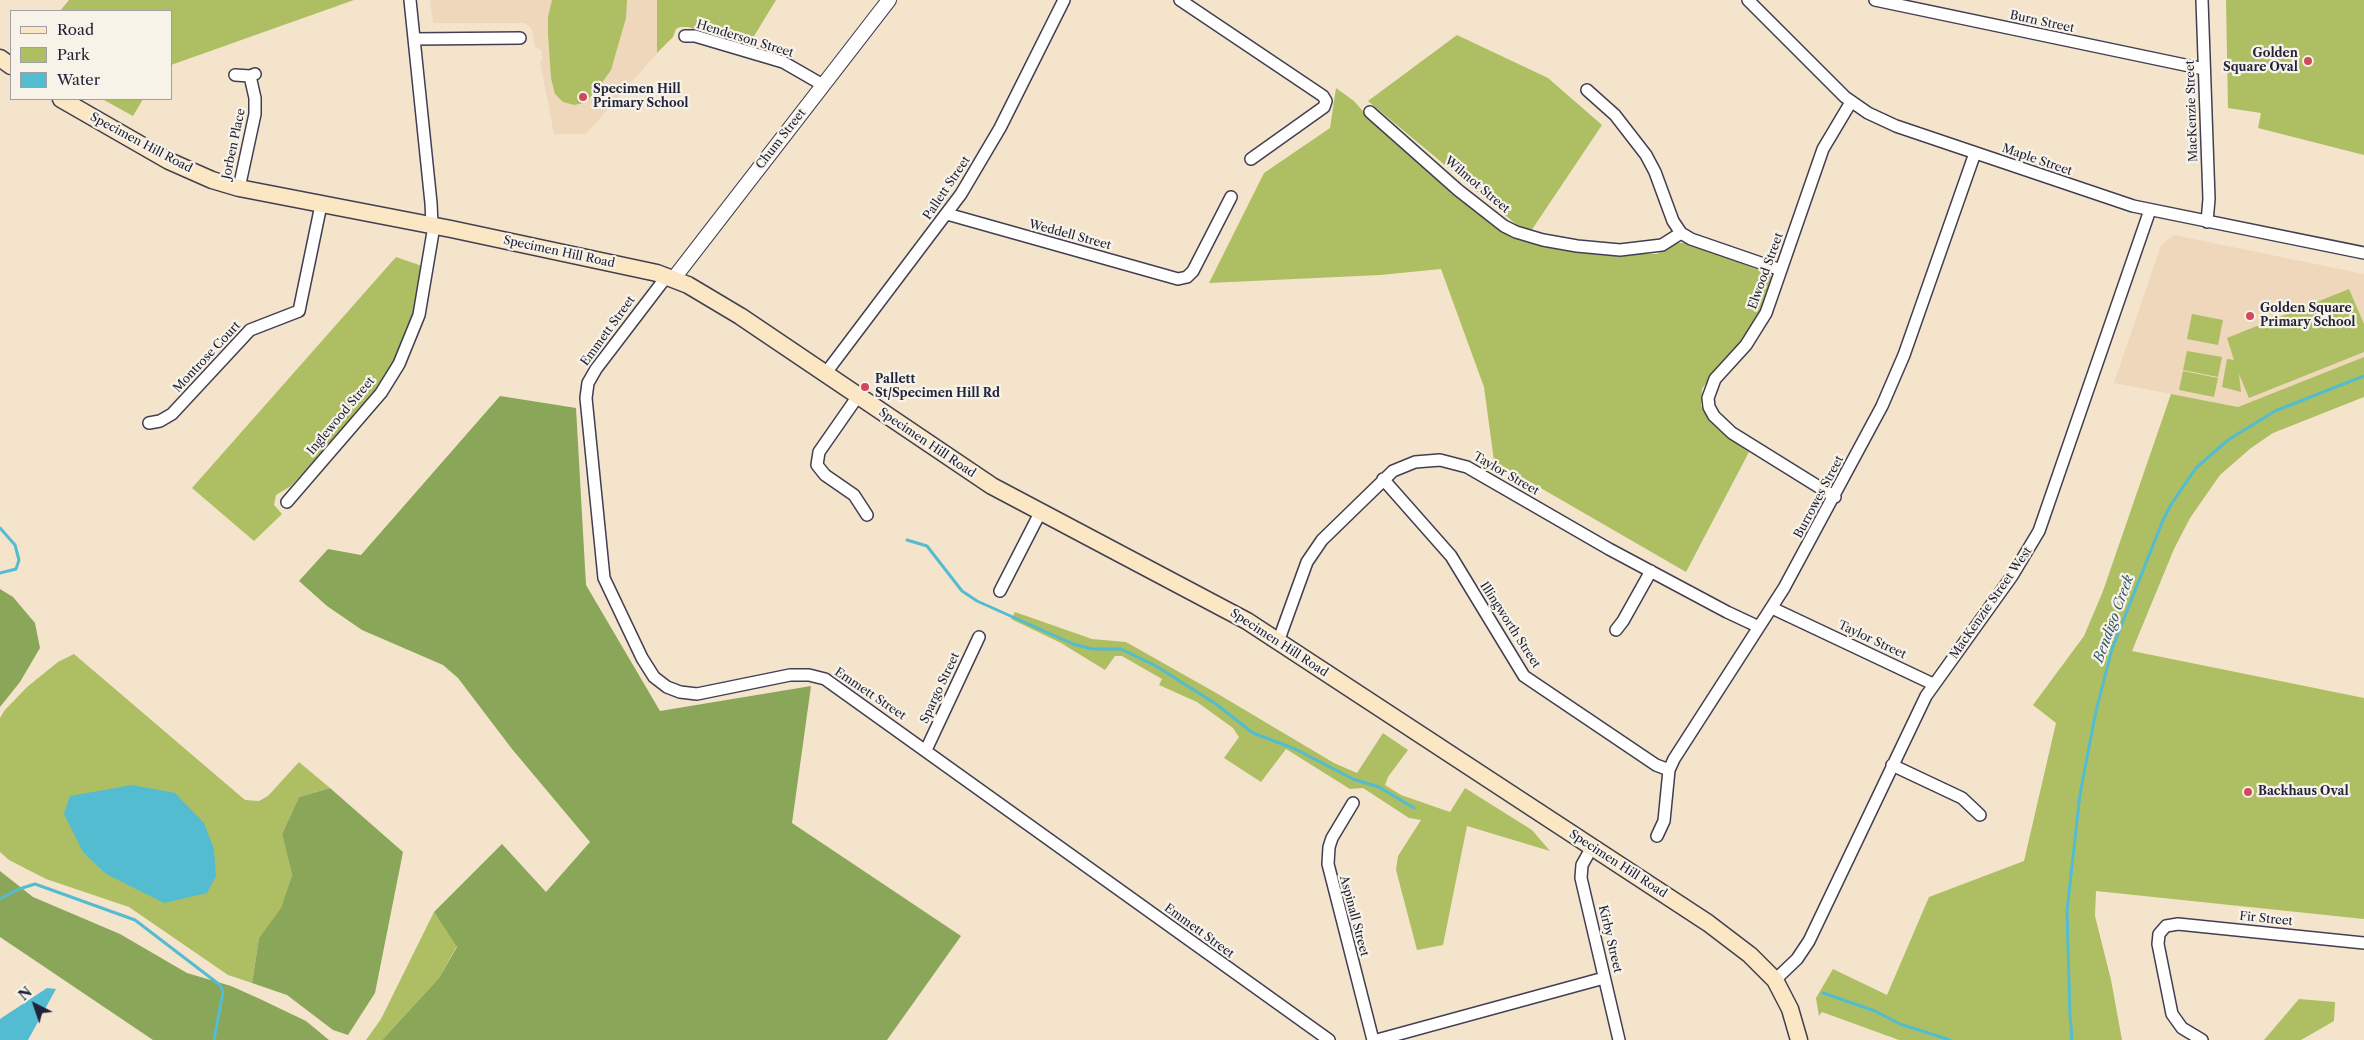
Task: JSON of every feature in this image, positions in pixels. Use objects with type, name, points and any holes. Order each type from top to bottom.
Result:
[{"type":"main road","name":"Specimen Hill Road","points":[[63,100],[169,160],[212,180],[239,188],[433,226],[670,277],[740,316],[968,471],[1220,605],[1708,923],[1780,976]]},
{"type":"main road","points":[[1780,976],[1799,1040]]},
{"type":"main road","points":[[1780,976],[1798,999],[1808,1040]]},
{"type":"street","name":"Inglewood Street","points":[[287,502],[381,393],[400,364],[419,315],[433,226],[410,0]]},
{"type":"street","name":"Chum Street","points":[[670,277],[823,86],[889,0]]},
{"type":"street","name":"Pallett Street","points":[[825,374],[947,214],[1000,128],[1064,0]]},
{"type":"street","points":[[1180,0],[1323,96],[1326,102],[1324,107],[1251,159]]},
{"type":"street","name":"Maple Street","points":[[1748,0],[1851,102],[1883,121],[2101,196],[2150,210],[2364,253]]},
{"type":"street","name":"Burn Street","points":[[1875,0],[2204,69]]},
{"type":"street","name":"MacKenzie Street","points":[[2202,0],[2209,200],[2207,222]]},
{"type":"street","name":"Henderson Street","points":[[685,36],[695,36],[783,62],[823,86]]},
{"type":"street","points":[[414,39],[520,38]]},
{"type":"street","name":"Jorben Place","points":[[235,75],[253,75],[255,98],[255,114],[239,188]]},
{"type":"street","points":[[1587,90],[1615,115],[1646,155],[1656,172],[1673,221],[1681,233],[1691,239],[1781,270]]},
{"type":"street","name":"Elwood Street","points":[[1835,497],[1732,433],[1714,416],[1709,408],[1710,388],[1715,379],[1746,345],[1766,313],[1823,149],[1851,102]]},
{"type":"street","name":"Wilmot Street","points":[[1370,112],[1458,190],[1504,226],[1516,232],[1577,246],[1620,250],[1662,245],[1681,233]]},
{"type":"street","name":"Burrowes Street","points":[[1657,836],[1666,810],[1669,770],[1674,758],[1772,608],[1835,497],[1882,406],[1904,355],[1975,153]]},
{"type":"street","name":"Weddell Street","points":[[947,214],[1178,279],[1187,277],[1193,271],[1231,197]]},
{"type":"street","name":"Montrose Court","points":[[149,423],[160,421],[172,414],[250,330],[298,311],[321,205]]},
{"type":"street","name":"MacKenzie Street West","points":[[1780,976],[1797,959],[1809,941],[1892,765],[1933,684],[2012,576],[2039,531],[2150,210]]},
{"type":"street","name":"Emmett Street","points":[[670,277],[596,369],[588,383],[586,398],[604,578],[642,658],[654,677],[667,688],[697,694],[790,675],[809,675],[825,679],[1330,1040]]},
{"type":"street","points":[[858,396],[819,452],[816,465],[825,475],[854,496],[867,515]]},
{"type":"street","name":"Taylor Street","points":[[1278,642],[1302,573],[1312,552],[1382,479],[1393,470],[1415,462],[1440,460],[1460,463],[1651,571],[1759,627]]},
{"type":"street","name":"Illingworth Street","points":[[1382,479],[1451,556],[1524,676],[1656,765],[1669,770]]},
{"type":"street","points":[[1000,591],[1041,511]]},
{"type":"street","points":[[1616,630],[1651,571]]},
{"type":"street","name":"Taylor Street","points":[[1772,608],[1933,684]]},
{"type":"street","name":"Spargo Street","points":[[926,750],[979,637]]},
{"type":"street","points":[[1892,765],[1962,798],[1980,815]]},
{"type":"street","name":"Aspinall Street","points":[[1353,803],[1332,838],[1329,847],[1328,864],[1373,1040]]},
{"type":"street","name":"Kirby Street","points":[[1592,847],[1581,871],[1619,1040]]},
{"type":"street","name":"Fir Street","points":[[2202,1040],[2182,1028],[2172,1014],[2158,944],[2159,934],[2166,926],[2178,924],[2364,943]]},
{"type":"street","points":[[1377,1040],[1604,978]]},
{"type":"shaded area","name":"Specimen Hill Primary School","points":[[430,0],[657,0],[657,53],[586,134],[554,134],[540,61],[543,60],[541,50],[535,47],[532,29],[525,23],[433,23]]},
{"type":"shaded area","name":"Golden Square Primary School","points":[[2174,235],[2364,274],[2364,357],[2238,407],[2114,383],[2161,245]]},
{"type":"green space","points":[[69,0],[354,0],[172,65],[172,10],[61,10]]},
{"type":"green space","points":[[552,0],[627,0],[626,18],[611,70],[594,94],[583,103],[574,105],[563,102],[555,94],[551,78],[548,34],[548,17]]},
{"type":"green space","points":[[657,0],[776,0],[748,46],[688,27],[680,27],[676,29],[673,37],[657,53]]},
{"type":"green space","name":"Golden Square Oval","points":[[2226,0],[2364,0],[2364,155],[2258,128],[2261,113],[2228,108]]},
{"type":"green space","points":[[1457,35],[1548,78],[1602,125],[1531,231],[1517,225],[1368,101]]},
{"type":"green space","points":[[1336,88],[1354,101],[1368,117],[1526,240],[1646,254],[1657,254],[1678,243],[1688,243],[1769,274],[1771,277],[1770,286],[1757,319],[1739,345],[1713,373],[1702,389],[1701,406],[1708,418],[1723,433],[1749,452],[1686,572],[1494,461],[1484,387],[1441,269],[1380,275],[1209,283],[1264,173],[1330,128]]},
{"type":"green space","points":[[104,100],[142,100],[133,116]]},
{"type":"green space","points":[[396,257],[422,266],[410,327],[389,373],[369,400],[291,486],[276,495],[274,505],[282,514],[254,541],[192,488]]},
{"type":"green space","points":[[2349,289],[2364,324],[2364,352],[2249,398],[2239,374],[2241,392],[2222,387],[2227,359],[2234,360],[2227,338]]},
{"type":"green space","points":[[2192,314],[2223,320],[2218,345],[2187,339]]},
{"type":"green space","points":[[2187,351],[2222,357],[2218,377],[2183,370]]},
{"type":"green space","points":[[2364,357],[2364,397],[2273,433],[2251,448],[2220,475],[2190,518],[2174,549],[2132,651],[2364,698],[2364,919],[2096,891],[2095,916],[2111,980],[2122,1040],[1899,1040],[1822,1012],[1819,1016],[1816,998],[1833,969],[1887,995],[1929,897],[2024,861],[2056,723],[2033,705],[2084,636],[2103,591],[2171,394],[2238,407]]},
{"type":"green space","points":[[2183,371],[2218,378],[2214,397],[2179,390]]},
{"type":"green space","points":[[500,396],[576,408],[586,585],[660,711],[811,686],[792,823],[961,936],[887,1040],[382,1040],[439,978],[457,947],[434,912],[502,844],[546,892],[590,842],[512,749],[458,678],[443,665],[362,630],[327,606],[299,581],[328,549],[361,555]]},
{"type":"green space","points":[[0,589],[13,597],[35,623],[40,648],[20,682],[0,707]]},
{"type":"green space","points":[[1015,612],[1092,639],[1126,642],[1334,763],[1357,773],[1383,733],[1408,750],[1388,777],[1385,785],[1401,795],[1450,812],[1465,788],[1532,830],[1550,851],[1467,826],[1443,945],[1417,950],[1396,870],[1398,856],[1421,820],[1409,818],[1363,788],[1350,789],[1286,749],[1261,782],[1224,758],[1239,737],[1233,728],[1197,702],[1159,685],[1162,679],[1122,656],[1115,656],[1105,670],[1061,643],[1011,619]]},
{"type":"green space","points":[[74,654],[245,800],[259,801],[268,796],[299,762],[330,788],[299,797],[282,834],[292,875],[281,909],[259,938],[252,983],[228,975],[129,907],[46,879],[9,860],[0,852],[0,718],[4,711],[27,687],[58,662]]},
{"type":"green space","points":[[330,788],[403,852],[375,993],[348,1035],[333,1030],[287,995],[252,983],[259,938],[281,908],[292,875],[282,834],[299,797]]},
{"type":"green space","points":[[0,871],[33,897],[120,934],[187,973],[231,986],[306,1021],[329,1040],[153,1040],[0,937]]},
{"type":"green space","points":[[434,912],[457,946],[439,978],[382,1040],[366,1040],[381,1019]]},
{"type":"green space","points":[[2299,999],[2335,1002],[2334,1021],[2301,1040],[2264,1040]]},
{"type":"water","points":[[132,785],[175,793],[204,823],[214,849],[216,876],[207,893],[164,903],[106,874],[83,852],[64,814],[70,796]]},
{"type":"water","points":[[47,988],[56,989],[28,1040],[0,1040],[0,1019]]},
{"type":"waterway","name":"Bendigo Creek","points":[[2072,1040],[2067,911],[2080,794],[2096,711],[2112,649],[2163,520],[2172,503],[2196,468],[2228,440],[2275,411],[2364,376]]},
{"type":"waterway","points":[[0,528],[15,545],[19,560],[16,569],[0,573]]},
{"type":"waterway","points":[[907,540],[927,546],[962,591],[977,601],[1073,644],[1092,649],[1121,649],[1156,666],[1216,704],[1253,733],[1295,749],[1353,779],[1379,787],[1414,808]]},
{"type":"waterway","points":[[0,899],[19,889],[35,884],[135,920],[220,985],[223,992],[214,1040]]},
{"type":"waterway","points":[[1823,993],[1875,1011],[1900,1024],[1950,1040]]},
{"type":"place","name":"Golden Square Oval","points":[[2308,61]]},
{"type":"place","name":"Specimen Hill Primary School","points":[[583,97]]},
{"type":"place","name":"Golden Square Primary School","points":[[2250,316]]},
{"type":"place","name":"Pallett St/Specimen Hill Rd","points":[[865,387]]},
{"type":"place","name":"Backhaus Oval","points":[[2248,792]]}]
